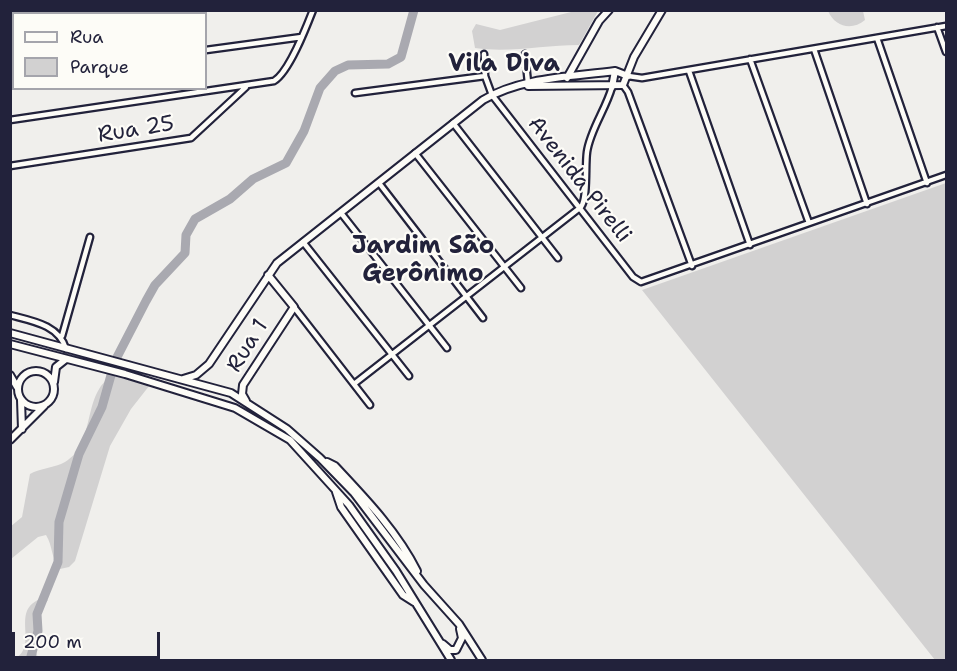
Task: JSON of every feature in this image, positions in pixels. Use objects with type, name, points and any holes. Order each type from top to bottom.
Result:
[{"type":"main road","points":[[567,78],[599,21],[609,10]]},
{"type":"main road","points":[[513,87],[623,85],[634,57],[662,10]]},
{"type":"main road","points":[[612,87],[615,71]]},
{"type":"main road","points":[[182,379],[196,375],[209,364],[277,263],[453,123],[492,95],[528,83],[615,71],[628,76]]},
{"type":"main road","points":[[268,275],[294,307]]},
{"type":"main road","name":"Rua 1","points":[[249,405],[242,394],[243,385],[294,307]]},
{"type":"main road","points":[[10,333],[231,393],[287,429],[320,458],[354,493],[424,585],[459,624],[482,660]]},
{"type":"main road","points":[[10,344],[105,368],[235,408],[290,440],[349,505],[417,604],[451,660]]},
{"type":"main road","points":[[10,440],[47,403],[52,395],[56,367],[62,360],[69,359]]},
{"type":"main road","points":[[18,387],[24,375],[37,370],[46,374],[53,386]]},
{"type":"main road","points":[[10,375],[18,387],[21,400],[22,429]]},
{"type":"main road","points":[[21,400],[34,407],[47,403]]},
{"type":"main road","points":[[440,642],[450,650],[456,650],[462,638],[459,624]]},
{"type":"street","points":[[175,12],[183,10]]},
{"type":"street","points":[[207,89],[248,86],[273,81],[279,77],[302,36],[313,10]]},
{"type":"street","points":[[628,76],[635,79],[688,71],[946,26]]},
{"type":"street","points":[[937,27],[946,52]]},
{"type":"street","points":[[207,50],[302,36]]},
{"type":"street","points":[[877,38],[927,183]]},
{"type":"street","points":[[814,49],[867,204]]},
{"type":"street","points":[[355,93],[484,76],[484,54]]},
{"type":"street","points":[[525,54],[528,83]]},
{"type":"street","points":[[750,59],[808,223]]},
{"type":"street","points":[[688,71],[750,245]]},
{"type":"street","name":"Avenida Pirelli","points":[[484,76],[492,95],[571,194],[633,277],[641,282],[692,266]]},
{"type":"street","points":[[623,85],[692,266],[946,176]]},
{"type":"street","name":"Rua 25","points":[[10,166],[191,138],[248,86]]},
{"type":"street","points":[[354,384],[581,207],[585,201],[583,188],[588,146],[612,87]]},
{"type":"street","points":[[175,90],[176,96]]},
{"type":"street","points":[[10,120],[176,96],[187,91]]},
{"type":"street","points":[[453,123],[558,258]]},
{"type":"street","points":[[415,153],[521,288]]},
{"type":"street","points":[[379,183],[483,318]]},
{"type":"street","points":[[571,194],[580,193],[583,188]]},
{"type":"street","points":[[341,213],[447,348]]},
{"type":"street","points":[[66,349],[62,336],[90,237]]},
{"type":"street","points":[[303,242],[409,376]]},
{"type":"street","points":[[294,307],[370,405]]},
{"type":"street","points":[[10,315],[38,322],[62,336]]},
{"type":"green space","points":[[575,11],[598,11],[579,45],[501,50],[475,48],[472,31],[476,24],[500,30]]},
{"type":"green space","points":[[828,11],[863,11],[865,20],[855,25],[844,26],[835,21]]},
{"type":"green space","points":[[946,183],[946,660],[935,660],[642,290]]},
{"type":"green space","points":[[113,375],[136,382],[153,381],[131,409],[110,446],[75,561],[69,567],[60,569],[46,535],[38,537],[11,559],[10,527],[22,517],[30,474],[61,464],[75,454],[82,443],[96,394],[103,383]]},
{"type":"green space","points":[[40,599],[48,600],[43,606],[35,629],[35,645],[39,660],[13,660],[21,654],[25,646],[27,612],[31,605]]},
{"type":"waterway","points":[[30,660],[38,631],[37,614],[58,562],[59,522],[79,454],[102,407],[115,361],[155,285],[185,253],[186,235],[195,219],[230,199],[253,179],[286,163],[304,131],[320,88],[335,71],[348,65],[388,64],[401,57],[414,10]]},
{"type":"district","name":"Vila Diva","points":[[504,65]]},
{"type":"district","name":"Jardim São Gerônimo","points":[[423,261]]}]
